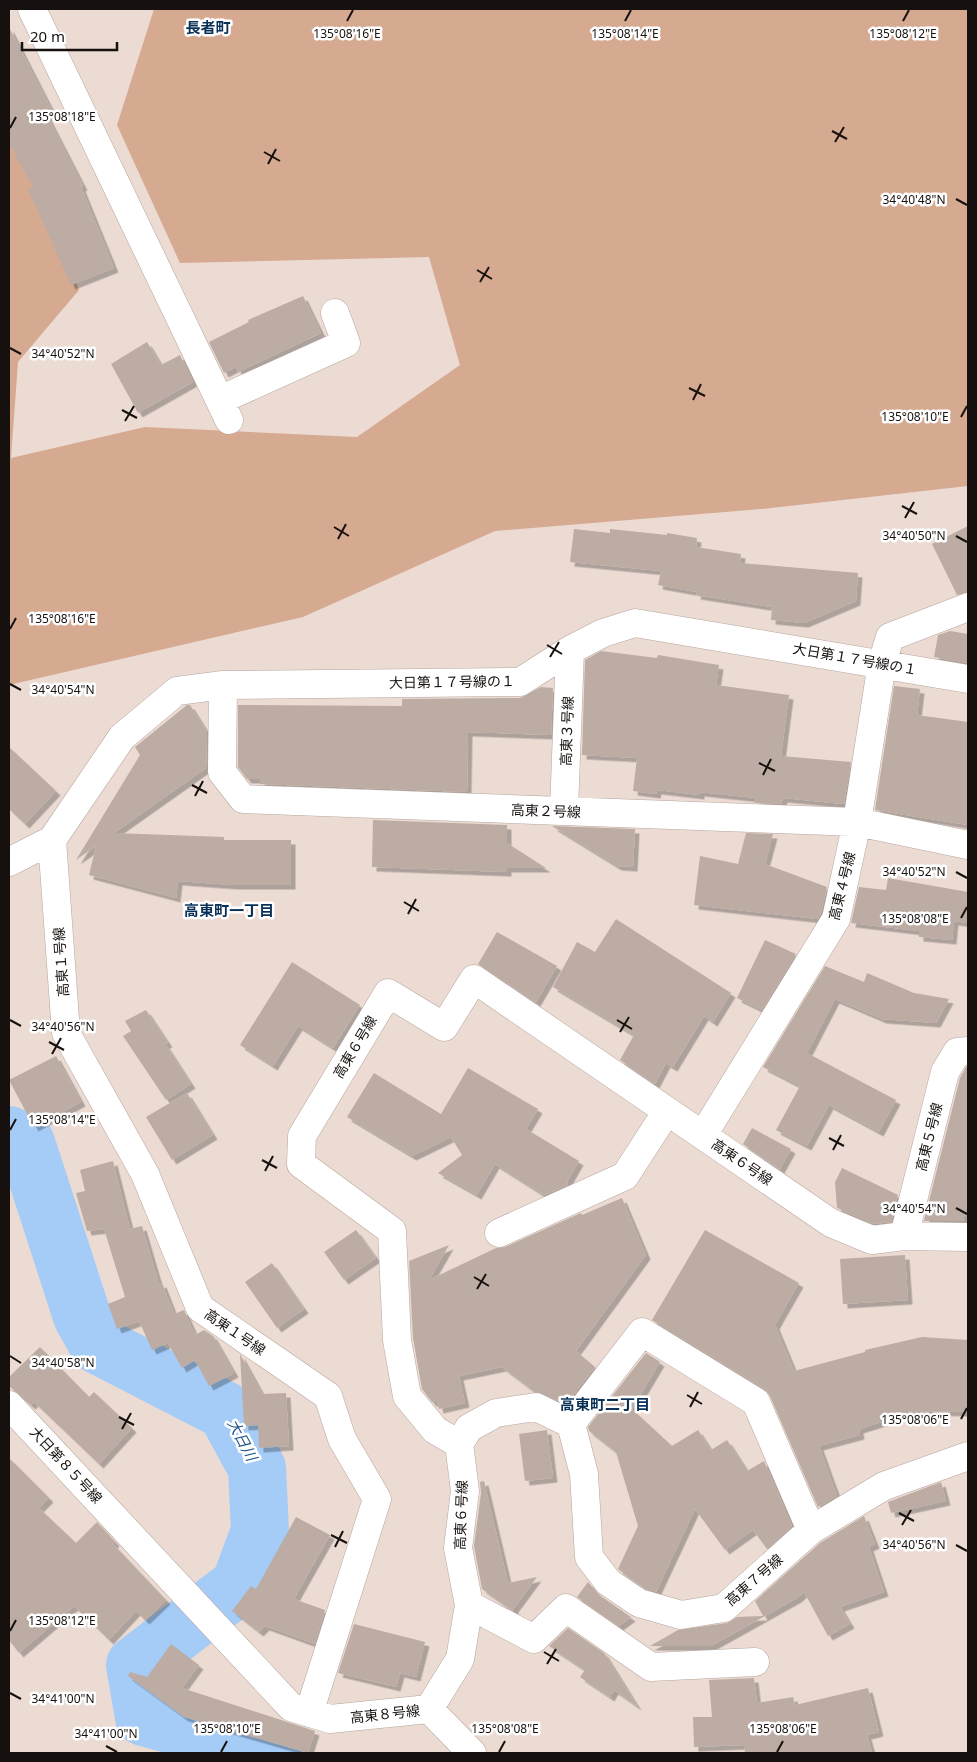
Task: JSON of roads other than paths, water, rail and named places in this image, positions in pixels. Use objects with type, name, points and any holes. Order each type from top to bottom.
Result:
[{"type":"street","points":[[32,9],[224,410],[346,343],[335,313]]},
{"type":"street","name":"高東４号線","points":[[703,1135],[836,919],[857,822],[882,663],[890,637],[968,607]]},
{"type":"street","name":"大日第１７号線の１","points":[[51,841],[122,737],[177,691],[223,685],[520,682],[570,650],[603,633],[635,623],[968,678]]},
{"type":"street","name":"高東３号線","points":[[564,811],[570,650]]},
{"type":"street","name":"高東２号線","points":[[223,685],[222,772],[243,799],[857,822],[968,845]]},
{"type":"street","points":[[9,862],[51,841]]},
{"type":"street","name":"高東１号線","points":[[51,841],[66,1033],[145,1174],[200,1308],[328,1396],[342,1439],[377,1499],[309,1713]]},
{"type":"street","name":"高東６号線","points":[[429,1709],[460,1659],[469,1605],[458,1548],[465,1491],[459,1444],[435,1430],[407,1396],[397,1340],[392,1231],[301,1164],[302,1136],[388,993],[444,1027],[474,979],[831,1223],[872,1240],[904,1236],[968,1237]]},
{"type":"street","name":"高東５号線","points":[[904,1236],[945,1072],[957,1052],[968,1051]]},
{"type":"street","points":[[499,1233],[625,1176],[667,1111]]},
{"type":"street","points":[[459,1444],[469,1428],[496,1413],[536,1407],[571,1424],[642,1332],[756,1402],[811,1530]]},
{"type":"street","name":"大日第８５号線","points":[[9,1405],[285,1700]]},
{"type":"street","name":"高東７号線","points":[[571,1424],[584,1474],[589,1557],[608,1582],[639,1603],[681,1615],[724,1608],[811,1530],[884,1486],[968,1456]]},
{"type":"street","points":[[469,1605],[534,1639],[566,1608],[652,1667],[755,1662]]},
{"type":"street","name":"高東８号線","points":[[285,1700],[291,1707],[330,1719],[429,1709],[465,1750]]},
{"type":"waterway","name":"大日川","points":[[9,1135],[26,1143],[82,1316],[98,1345],[226,1411],[257,1468],[260,1531],[240,1585],[135,1665],[144,1717],[273,1753]]},
{"type":"district","name":"長者町","points":[[208,28]]},
{"type":"district","name":"高東町一丁目","points":[[229,911]]},
{"type":"district","name":"高東町二丁目","points":[[605,1405]]}]
